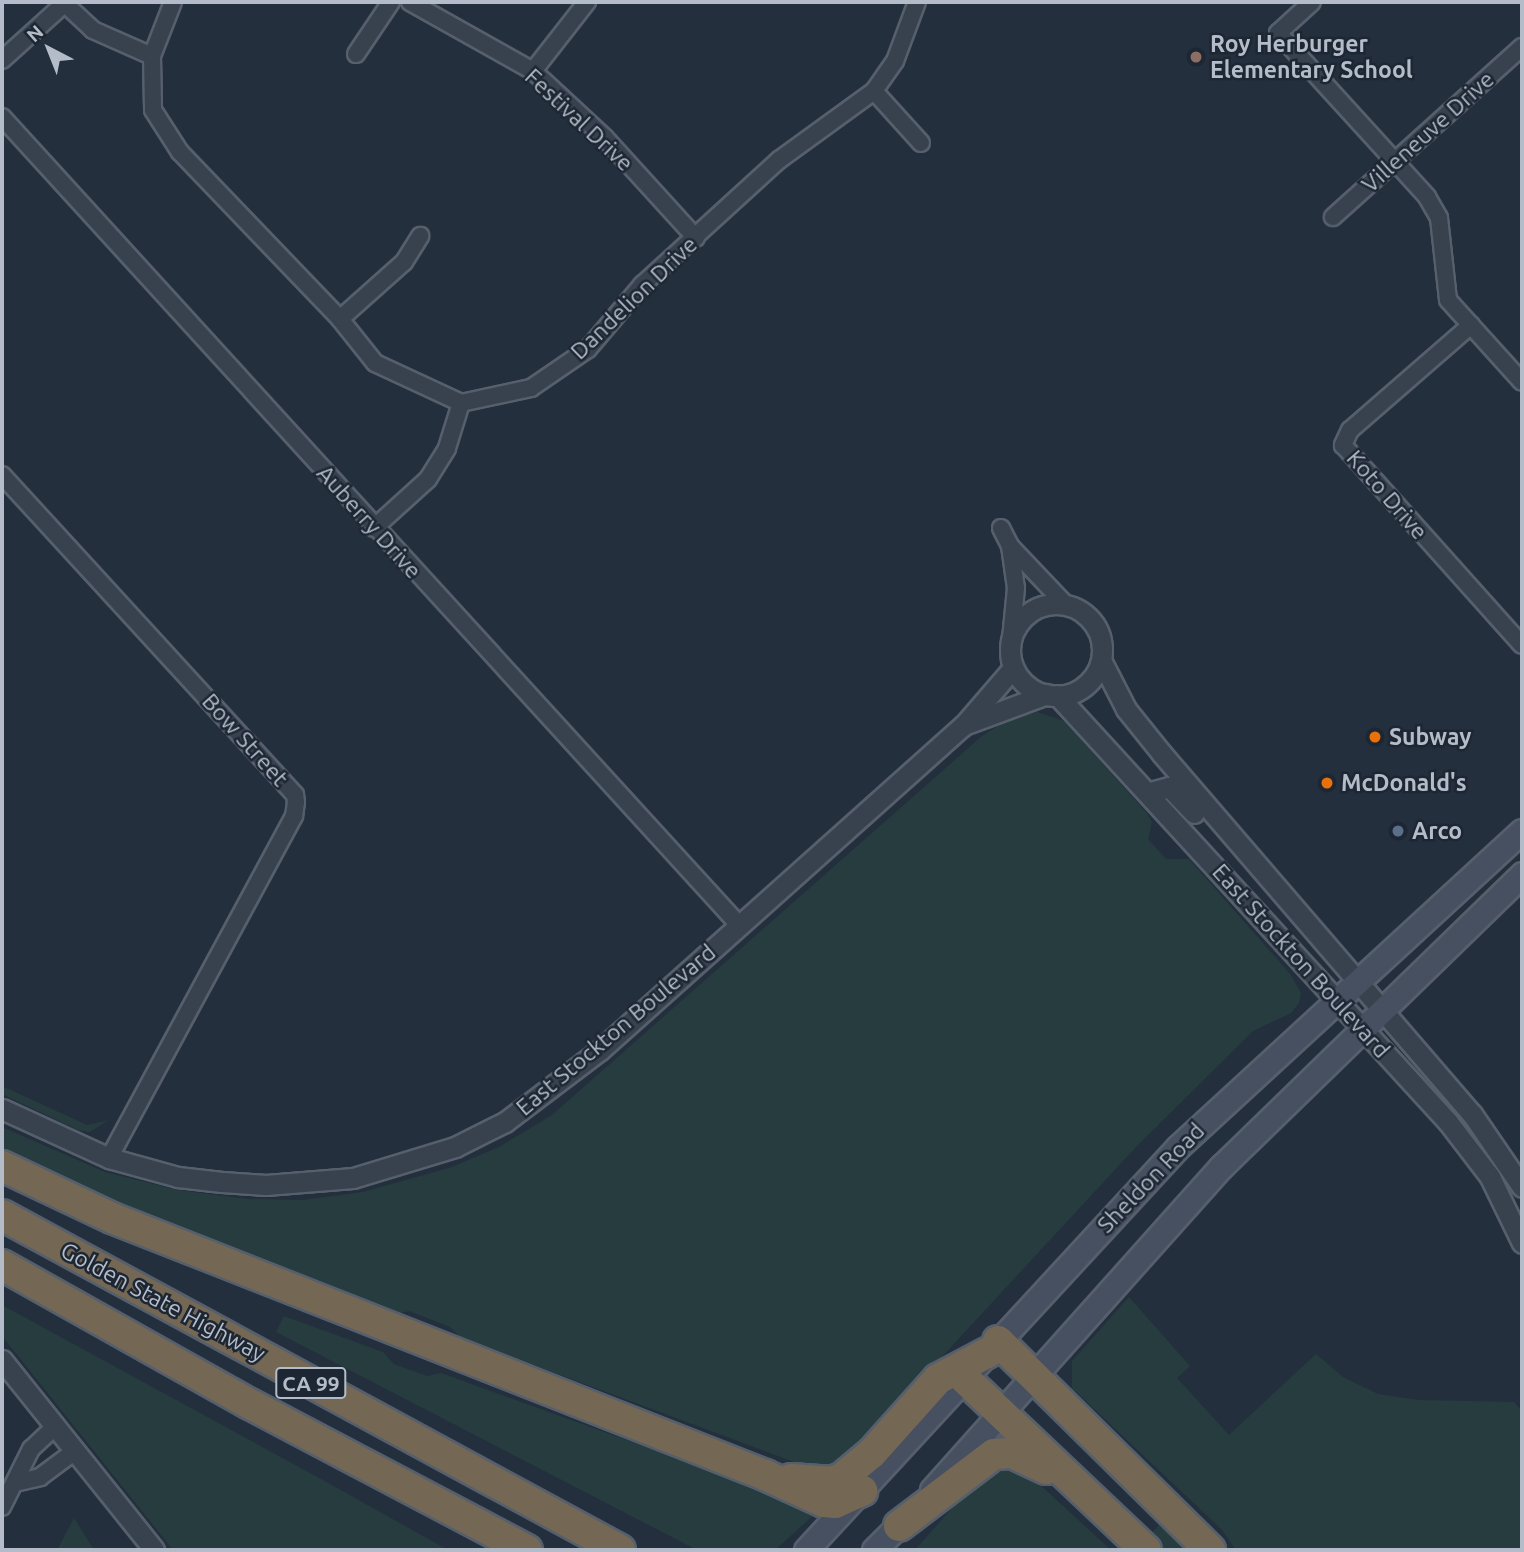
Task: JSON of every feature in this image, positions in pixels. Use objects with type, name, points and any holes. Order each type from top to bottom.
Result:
[{"type":"highway","points":[[2,1166],[112,1218],[765,1475],[824,1502],[835,1503],[862,1491]]},
{"type":"highway","name":"Golden State Highway","points":[[2,1215],[620,1550]]},
{"type":"highway","name":"Golden State Highway","points":[[2,1265],[468,1521],[527,1550]]},
{"type":"highway","points":[[765,1475],[830,1482],[842,1478],[871,1454],[938,1379],[993,1346],[1187,1523],[1210,1550]]},
{"type":"highway","points":[[965,1379],[1000,1415],[1146,1550]]},
{"type":"highway","points":[[899,1526],[994,1454],[1013,1452],[1072,1482]]},
{"type":"highway","points":[[468,1521],[500,1550]]},
{"type":"main road","name":"Sheldon Road","points":[[806,1550],[1178,1147],[1522,831]]},
{"type":"main road","name":"Sheldon Road","points":[[874,1550],[1000,1415],[1197,1192],[1381,1007],[1522,874]]},
{"type":"street","points":[[2,60],[64,2],[93,30],[152,56]]},
{"type":"street","points":[[173,2],[152,56],[153,110],[180,152],[340,319],[375,363],[461,403],[447,448],[428,479],[374,528]]},
{"type":"street","points":[[356,54],[391,2]]},
{"type":"street","name":"Festival Drive","points":[[410,2],[533,71],[605,138],[696,238]]},
{"type":"street","points":[[533,71],[587,2]]},
{"type":"street","name":"Dandelion Drive","points":[[461,403],[531,388],[588,349],[642,285],[779,160],[874,91],[895,61],[917,2]]},
{"type":"street","points":[[1312,2],[1278,33],[1395,161],[1439,218],[1448,300],[1522,382]]},
{"type":"street","name":"Villeneuve Drive","points":[[1333,217],[1522,47]]},
{"type":"street","points":[[874,91],[921,144]]},
{"type":"street","name":"Auberry Drive","points":[[2,117],[374,528],[739,925]]},
{"type":"street","points":[[340,319],[404,262],[420,236]]},
{"type":"street","name":"Koto Drive","points":[[1471,325],[1350,430],[1343,445],[1522,645]]},
{"type":"street","name":"Bow Street","points":[[2,475],[295,795],[294,816],[109,1158]]},
{"type":"street","points":[[1001,528],[1010,545],[1065,604],[1091,620],[1100,639],[1102,662],[1090,682],[1052,695],[1032,689],[1013,668],[1011,639],[1016,588],[1010,545]]},
{"type":"street","points":[[1011,639],[1025,615],[1051,603],[1065,604]]},
{"type":"street","name":"East Stockton Boulevard","points":[[1102,662],[1126,709],[1480,1125],[1522,1187]]},
{"type":"street","name":"East Stockton Boulevard","points":[[2,1109],[109,1158],[178,1177],[266,1185],[353,1178],[455,1147],[505,1122],[547,1093],[963,726],[1013,668]]},
{"type":"street","name":"East Stockton Boulevard","points":[[963,726],[1052,695],[1151,792],[1472,1152],[1508,1208],[1522,1243]]},
{"type":"street","points":[[1151,792],[1162,786],[1175,792],[1246,870],[1279,891]]},
{"type":"street","points":[[2,1360],[154,1550]]},
{"type":"street","points":[[2,1507],[31,1449],[56,1426]]},
{"type":"street","points":[[15,1483],[40,1477],[75,1451]]},
{"type":"green space","points":[[1037,712],[1064,721],[1146,812],[1152,822],[1148,839],[1166,859],[1189,859],[1291,975],[1301,993],[1299,1003],[1291,1013],[1253,1031],[1135,1148],[840,1467],[810,1468],[461,1338],[450,1327],[409,1311],[393,1315],[2,1159],[2,1127],[105,1172],[177,1190],[248,1199],[303,1200],[363,1192],[452,1167],[499,1147],[552,1115],[982,736],[1009,719]]},
{"type":"green space","points":[[2,1086],[87,1125],[109,1120],[90,1132],[78,1130],[2,1094]]},
{"type":"green space","points":[[1129,1297],[1190,1366],[1177,1378],[1229,1435],[1316,1354],[1343,1377],[1378,1394],[1418,1400],[1514,1402],[1522,1411],[1522,1550],[1236,1550],[1222,1530],[1072,1388],[1072,1361]]},
{"type":"green space","points":[[2,1305],[448,1550],[173,1550],[2,1336]]},
{"type":"green space","points":[[284,1316],[383,1352],[394,1364],[427,1376],[441,1373],[815,1508],[816,1513],[775,1550],[697,1550],[276,1332]]},
{"type":"green space","points":[[1000,1465],[1026,1472],[1111,1550],[915,1550],[982,1474]]},
{"type":"green space","points":[[74,1518],[94,1550],[57,1550]]},
{"type":"green space","points":[[1161,1523],[1185,1550],[1161,1550],[1148,1537]]},
{"type":"place","name":"Roy Herburger Elementary School","points":[[1196,57]]},
{"type":"place","name":"Subway","points":[[1375,737]]},
{"type":"place","name":"McDonald's","points":[[1327,783]]},
{"type":"place","name":"Arco","points":[[1398,831]]}]
